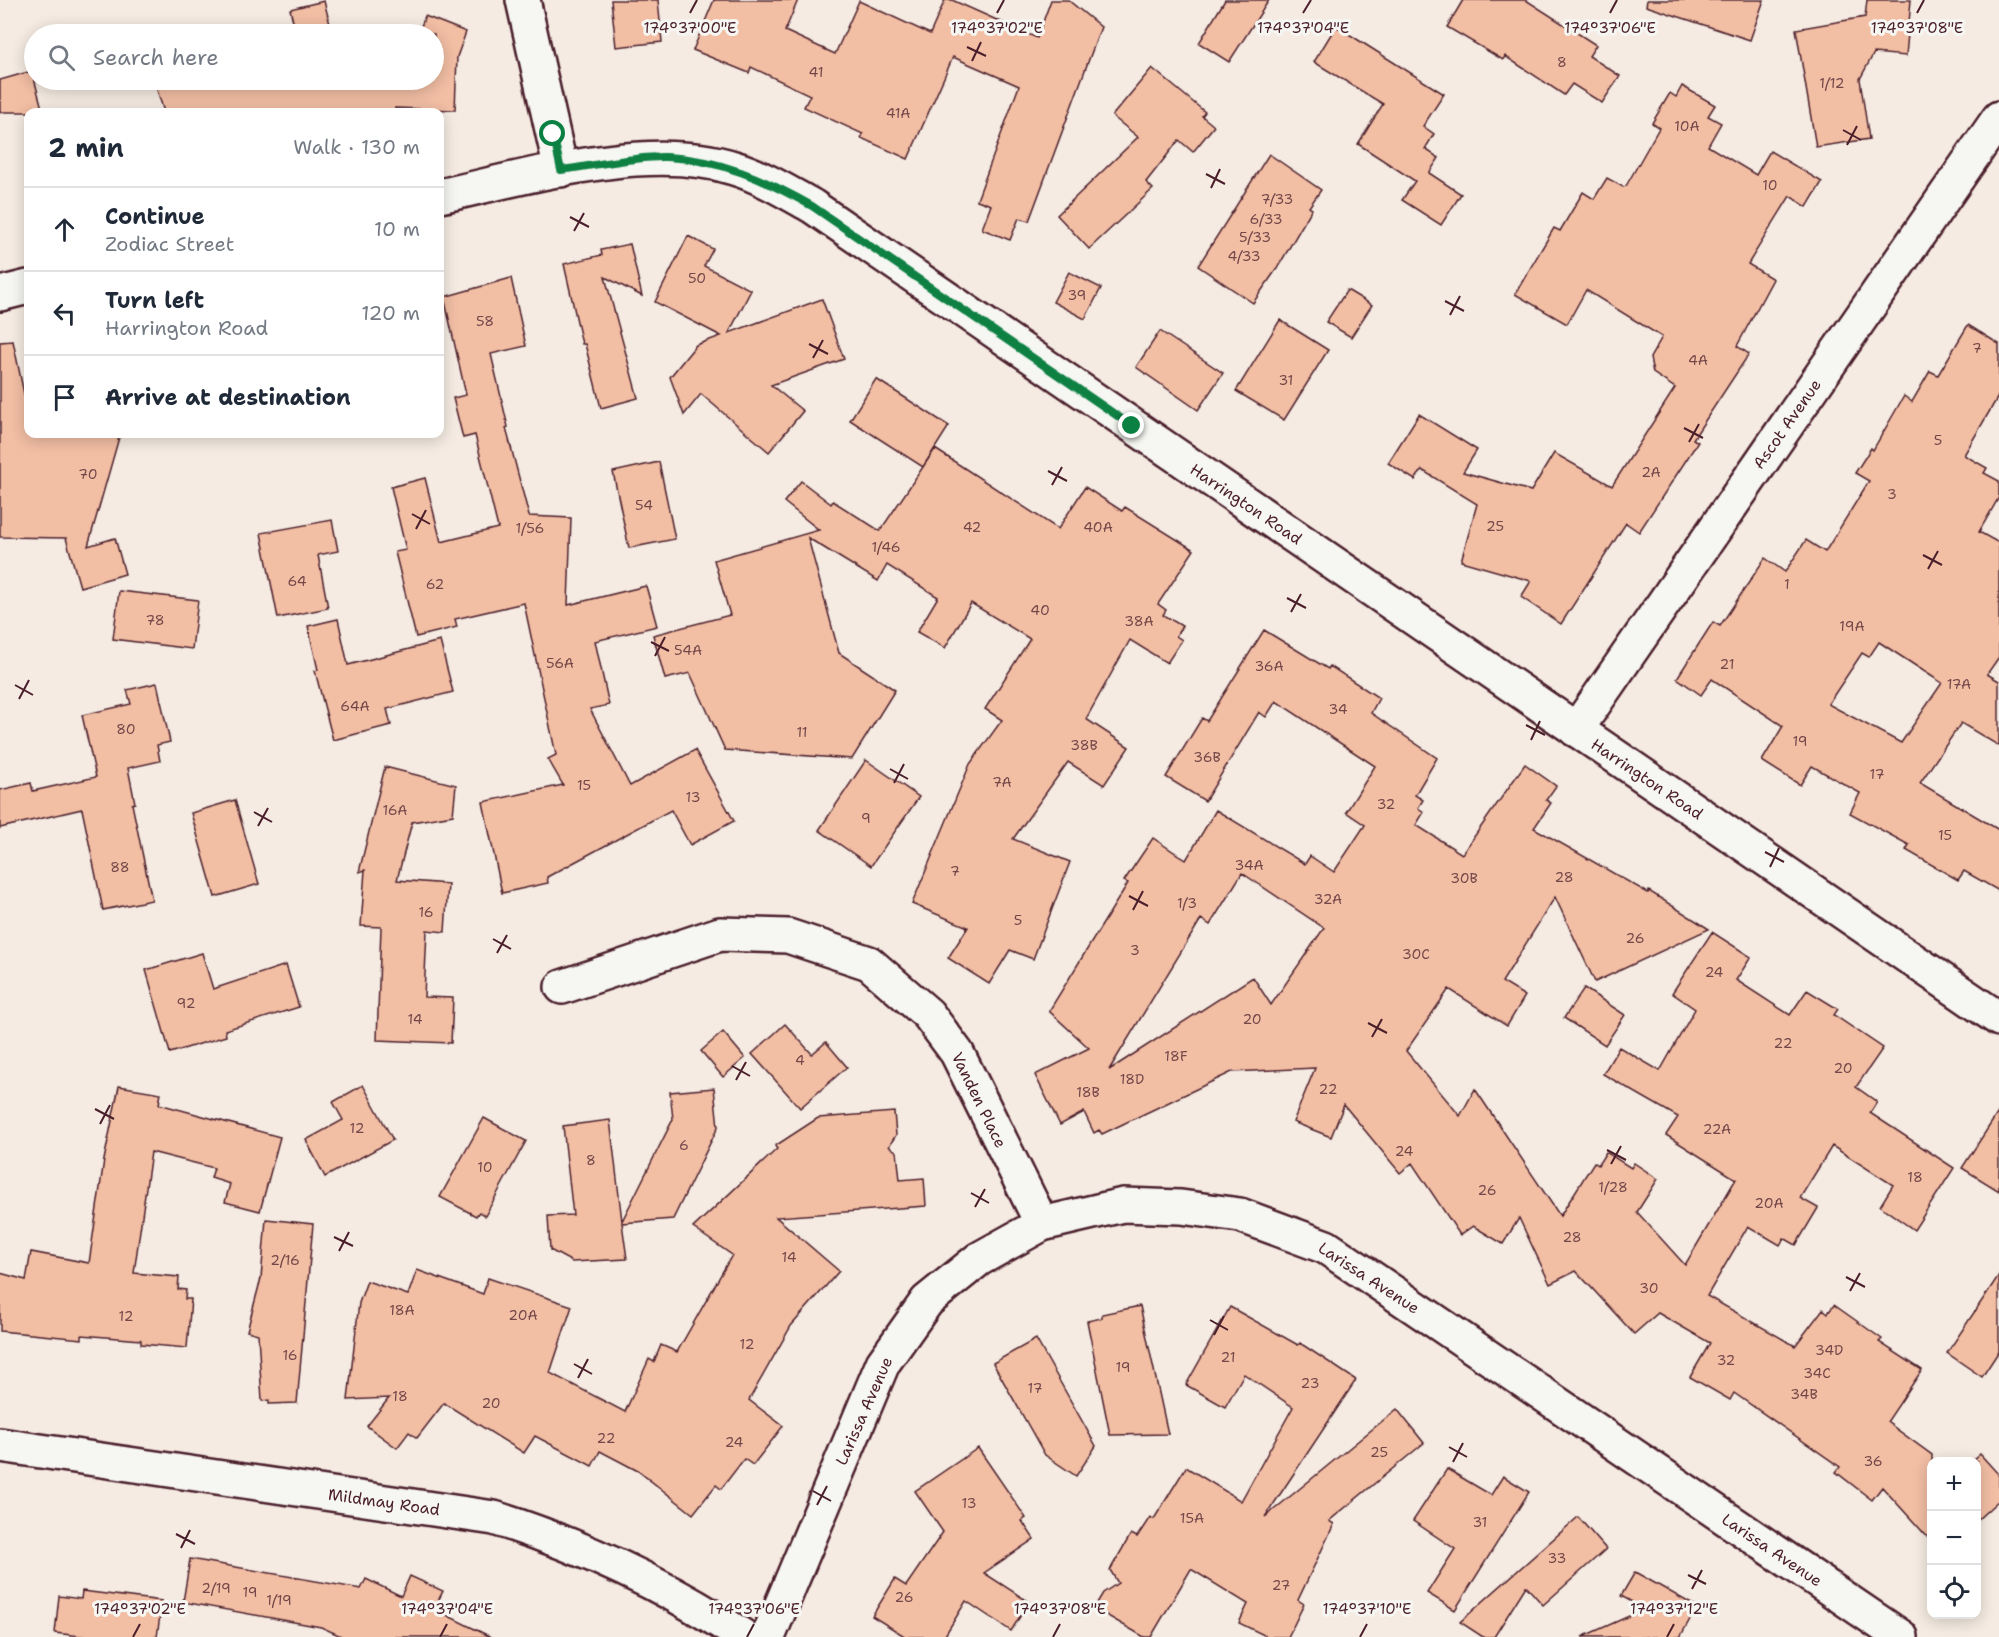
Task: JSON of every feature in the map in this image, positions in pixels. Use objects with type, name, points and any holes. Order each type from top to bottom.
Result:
[{"type":"street","points":[[523,0],[561,170]]},
{"type":"street","name":"Ascot Avenue","points":[[1576,730],[1999,118]]},
{"type":"street","name":"Harrington Road","points":[[444,195],[561,170],[665,157],[733,167],[774,185],[812,206],[1999,1019]]},
{"type":"street","points":[[0,294],[24,288]]},
{"type":"street","name":"Vanden Place","points":[[562,987],[720,934],[788,936],[869,963],[928,1014],[957,1053],[1042,1224]]},
{"type":"street","name":"Larissa Avenue","points":[[768,1637],[883,1363],[927,1301],[979,1259],[1042,1224],[1123,1205],[1180,1207],[1240,1215],[1326,1247],[1901,1637]]},
{"type":"street","name":"Mildmay Road","points":[[0,1445],[494,1518],[550,1536],[624,1570],[697,1606],[744,1637]]},
{"type":"building","points":[[611,0],[658,0],[662,42],[616,47]]},
{"type":"building","points":[[714,0],[798,0],[785,31],[835,54],[859,1],[930,34],[945,0],[952,0],[1037,38],[1051,0],[1068,0],[1101,27],[1029,221],[1019,218],[1010,240],[982,229],[991,205],[977,200],[1019,86],[953,57],[908,159],[861,138],[863,134],[804,107],[810,95],[751,67],[749,73],[693,50]]},
{"type":"building","points":[[1225,0],[1269,0],[1229,62],[1199,43]]},
{"type":"building","points":[[1463,0],[1526,0],[1596,45],[1589,56],[1620,76],[1602,103],[1572,84],[1564,95],[1505,56],[1503,60],[1447,27]]},
{"type":"building","points":[[1647,0],[1764,0],[1750,40],[1646,6]]},
{"type":"building","points":[[1867,0],[1911,0],[1906,56],[1874,53],[1860,79],[1869,139],[1816,147],[1796,29],[1865,17]]},
{"type":"building","points":[[324,1],[330,24],[294,24],[290,9]]},
{"type":"building","points":[[425,16],[466,32],[457,57],[455,110],[444,108],[163,108],[157,90],[444,90],[444,24],[422,24]]},
{"type":"building","points":[[1336,26],[1444,94],[1423,126],[1434,134],[1425,149],[1439,158],[1429,173],[1461,194],[1441,225],[1402,200],[1415,181],[1358,144],[1383,104],[1314,62]]},
{"type":"building","points":[[1152,68],[1205,112],[1202,116],[1214,126],[1193,152],[1179,140],[1146,182],[1153,189],[1089,249],[1057,215],[1138,137],[1112,116]]},
{"type":"building","points":[[24,73],[24,90],[37,90],[42,108],[24,108],[24,112],[0,112],[0,80]]},
{"type":"building","points":[[1682,86],[1715,105],[1708,116],[1721,123],[1708,146],[1756,175],[1770,151],[1822,182],[1807,207],[1790,196],[1748,264],[1773,279],[1737,346],[1749,354],[1693,439],[1698,442],[1639,532],[1626,523],[1561,624],[1521,597],[1531,581],[1461,561],[1477,504],[1422,470],[1415,480],[1388,463],[1419,414],[1477,450],[1463,472],[1531,491],[1554,453],[1612,486],[1675,388],[1653,373],[1650,358],[1662,337],[1586,290],[1567,324],[1515,294],[1554,228],[1560,231],[1583,192],[1594,199],[1607,178],[1623,187],[1626,186],[1659,128],[1652,123],[1670,93],[1676,97]]},
{"type":"building","points":[[1269,154],[1321,190],[1309,207],[1312,209],[1278,267],[1253,303],[1198,266]]},
{"type":"building","points":[[688,236],[713,249],[704,266],[751,290],[729,333],[822,299],[844,359],[771,385],[803,411],[769,452],[701,394],[684,415],[670,377],[696,345],[721,336],[655,302]]},
{"type":"building","points":[[630,244],[642,296],[605,277],[638,398],[601,408],[585,344],[582,344],[564,264],[602,255],[601,250]]},
{"type":"building","points":[[1069,272],[1101,288],[1085,319],[1053,302]]},
{"type":"building","points":[[511,278],[526,346],[491,354],[508,427],[506,428],[529,516],[571,518],[568,605],[646,586],[657,626],[595,641],[609,705],[590,709],[630,786],[695,750],[734,821],[690,845],[671,810],[547,877],[548,883],[502,893],[483,802],[563,785],[548,759],[556,755],[524,603],[455,619],[457,627],[416,637],[395,552],[406,550],[391,487],[425,478],[441,542],[498,528],[475,435],[463,438],[453,398],[466,395],[444,297]]},
{"type":"building","points":[[1347,290],[1372,305],[1351,337],[1326,322]]},
{"type":"building","points":[[1280,320],[1328,350],[1284,420],[1236,391]]},
{"type":"building","points":[[1968,325],[1999,344],[1999,395],[1964,455],[1987,468],[1984,473],[1999,481],[1999,497],[1979,532],[1999,543],[1999,657],[1987,674],[1999,681],[1999,746],[1961,723],[1920,783],[1999,830],[1999,891],[1964,871],[1958,880],[1906,850],[1909,845],[1850,813],[1860,793],[1812,766],[1800,785],[1762,761],[1783,726],[1712,679],[1701,695],[1677,678],[1713,622],[1720,626],[1765,558],[1785,572],[1806,540],[1825,552],[1869,481],[1855,473],[1871,448],[1873,450],[1904,396],[1912,402],[1930,371],[1938,375]],"holes":[[[1879,642],[1942,683],[1901,743],[1828,704],[1862,653],[1869,657]]]},
{"type":"building","points":[[1160,331],[1223,373],[1198,410],[1136,367]]},
{"type":"building","points":[[13,341],[24,394],[24,438],[119,438],[88,546],[115,538],[125,574],[80,587],[66,538],[0,537],[0,342]]},
{"type":"building","points":[[876,379],[949,426],[923,467],[850,420]]},
{"type":"building","points":[[935,449],[1058,529],[1085,487],[1122,511],[1125,507],[1194,550],[1158,604],[1166,610],[1163,615],[1182,626],[1176,636],[1182,640],[1167,663],[1130,640],[1086,719],[1129,747],[1104,785],[1068,762],[1013,839],[1070,862],[1033,959],[1010,950],[989,984],[948,958],[968,927],[912,904],[970,764],[1002,720],[985,709],[1030,639],[971,603],[945,648],[917,632],[938,597],[887,565],[878,581],[808,538],[839,653],[895,690],[852,759],[725,750],[690,673],[665,679],[653,635],[730,615],[714,560],[819,530],[784,502],[801,481],[831,504],[833,501],[880,531]]},
{"type":"building","points":[[659,462],[675,539],[629,548],[613,472]]},
{"type":"building","points":[[332,520],[338,551],[318,555],[328,608],[278,618],[261,533]]},
{"type":"building","points":[[119,591],[198,600],[192,649],[113,639]]},
{"type":"building","points":[[338,619],[348,665],[440,641],[453,692],[387,709],[391,725],[333,740],[315,671],[318,670],[308,626]]},
{"type":"building","points":[[1264,630],[1328,669],[1330,666],[1379,698],[1371,713],[1437,758],[1415,795],[1423,800],[1418,808],[1424,812],[1416,825],[1462,854],[1525,764],[1556,786],[1546,800],[1551,803],[1534,828],[1648,893],[1649,891],[1709,929],[1595,982],[1555,897],[1502,982],[1525,996],[1507,1026],[1449,989],[1406,1051],[1460,1116],[1475,1089],[1560,1216],[1594,1162],[1598,1165],[1606,1152],[1631,1168],[1634,1163],[1658,1179],[1637,1212],[1685,1265],[1736,1179],[1666,1135],[1678,1117],[1603,1074],[1619,1047],[1660,1071],[1695,1009],[1672,993],[1712,932],[1751,957],[1736,980],[1790,1015],[1807,990],[1838,1009],[1834,1015],[1883,1048],[1856,1087],[1877,1102],[1870,1113],[1954,1168],[1914,1230],[1880,1206],[1893,1185],[1832,1146],[1800,1198],[1818,1208],[1796,1245],[1784,1238],[1780,1245],[1748,1226],[1707,1296],[1795,1346],[1823,1309],[1828,1313],[1834,1305],[1882,1339],[1879,1342],[1922,1370],[1887,1422],[1932,1455],[1932,1457],[1927,1457],[1927,1536],[1882,1487],[1872,1500],[1836,1472],[1840,1467],[1734,1393],[1730,1400],[1690,1377],[1710,1343],[1658,1313],[1634,1334],[1576,1271],[1550,1284],[1519,1218],[1503,1244],[1473,1226],[1460,1235],[1412,1163],[1400,1173],[1344,1105],[1331,1137],[1293,1122],[1315,1068],[1232,1072],[1102,1134],[1099,1130],[1094,1133],[1084,1112],[1060,1125],[1035,1075],[1089,1048],[1049,1011],[1128,883],[1124,881],[1153,838],[1186,860],[1216,810],[1305,864],[1310,856],[1334,872],[1365,825],[1346,812],[1375,766],[1276,701],[1266,717],[1259,712],[1205,801],[1166,777],[1202,718],[1207,721]],"holes":[[[1242,873],[1324,928],[1271,1005],[1253,977],[1109,1070],[1201,919],[1210,925]]]},
{"type":"building","points":[[157,683],[170,742],[157,745],[160,761],[128,768],[135,803],[132,804],[152,900],[103,910],[82,809],[0,828],[0,790],[31,783],[33,791],[96,777],[82,715],[131,704],[127,690]]},
{"type":"building","points":[[866,760],[919,797],[871,866],[819,830]]},
{"type":"building","points":[[385,767],[456,785],[453,815],[412,822],[397,880],[448,884],[445,932],[427,930],[424,997],[453,998],[451,1043],[377,1040],[381,927],[361,926],[365,870],[359,872]]},
{"type":"building","points":[[235,800],[259,884],[215,897],[191,813]]},
{"type":"building","points":[[202,953],[213,989],[286,965],[299,1007],[225,1030],[226,1036],[170,1053],[146,970]]},
{"type":"building","points":[[1584,988],[1625,1015],[1605,1045],[1564,1018]]},
{"type":"building","points":[[785,1024],[812,1054],[826,1042],[847,1067],[800,1108],[752,1054]]},
{"type":"building","points":[[723,1032],[745,1058],[723,1077],[701,1051]]},
{"type":"building","points":[[363,1085],[393,1140],[325,1177],[306,1140],[343,1120],[333,1102]]},
{"type":"building","points":[[119,1086],[161,1093],[159,1104],[280,1137],[260,1211],[225,1202],[230,1184],[211,1178],[214,1168],[151,1152],[134,1273],[179,1277],[178,1289],[186,1290],[185,1299],[191,1299],[187,1348],[141,1344],[141,1340],[82,1335],[82,1339],[0,1331],[0,1273],[26,1280],[31,1252],[89,1263],[104,1160]]},
{"type":"building","points":[[714,1088],[718,1127],[673,1219],[622,1223],[627,1259],[572,1262],[550,1250],[548,1216],[573,1215],[563,1126],[610,1120],[622,1221],[673,1119],[670,1092]]},
{"type":"building","points":[[1999,1111],[1999,1191],[1962,1168]]},
{"type":"building","points":[[894,1112],[896,1135],[889,1146],[897,1152],[900,1180],[924,1178],[926,1206],[776,1217],[839,1271],[791,1326],[749,1400],[783,1426],[753,1465],[744,1459],[721,1489],[716,1485],[693,1514],[638,1471],[600,1451],[592,1466],[535,1436],[524,1453],[444,1403],[417,1438],[409,1432],[397,1448],[367,1426],[389,1398],[348,1400],[359,1303],[367,1281],[408,1295],[417,1270],[483,1294],[488,1278],[572,1306],[550,1373],[625,1412],[649,1359],[654,1362],[661,1345],[677,1352],[732,1255],[693,1228],[777,1149],[775,1146],[818,1118]]},
{"type":"building","points":[[484,1118],[526,1141],[485,1216],[479,1212],[476,1216],[440,1197]]},
{"type":"building","points":[[266,1219],[313,1224],[297,1403],[269,1404],[269,1400],[262,1401],[258,1334],[247,1331],[261,1278]]},
{"type":"building","points":[[1999,1275],[1999,1351],[1982,1377],[1947,1353]]},
{"type":"building","points":[[1140,1306],[1168,1434],[1110,1435],[1087,1321],[1102,1318],[1102,1314]]},
{"type":"building","points":[[1230,1307],[1298,1345],[1300,1343],[1356,1380],[1265,1517],[1397,1409],[1424,1443],[1329,1521],[1334,1524],[1298,1600],[1304,1604],[1288,1637],[1268,1637],[1239,1623],[1248,1604],[1191,1569],[1151,1637],[1144,1637],[1094,1608],[1103,1593],[1118,1583],[1110,1570],[1131,1534],[1137,1537],[1150,1517],[1154,1519],[1186,1467],[1241,1501],[1293,1407],[1244,1374],[1225,1407],[1186,1385]]},
{"type":"building","points":[[1036,1339],[1096,1446],[1076,1476],[1045,1455],[993,1363]]},
{"type":"building","points":[[978,1448],[1026,1518],[1022,1521],[1034,1539],[984,1573],[1029,1602],[1011,1631],[966,1601],[944,1637],[906,1637],[872,1616],[895,1579],[906,1586],[943,1532],[915,1491]]},
{"type":"building","points":[[1980,1454],[1999,1475],[1999,1500],[1981,1516],[1981,1457],[1977,1457]]},
{"type":"building","points":[[1447,1469],[1491,1495],[1503,1476],[1529,1492],[1455,1610],[1427,1593],[1455,1549],[1413,1521]]},
{"type":"building","points":[[1578,1517],[1606,1549],[1543,1605],[1526,1586],[1494,1637],[1483,1637],[1460,1622]]},
{"type":"building","points":[[190,1559],[361,1589],[366,1579],[401,1596],[410,1576],[443,1591],[434,1609],[491,1637],[343,1637],[321,1627],[183,1602]]},
{"type":"building","points":[[1635,1572],[1697,1607],[1680,1637],[1582,1637],[1645,1609],[1621,1596]]},
{"type":"building","points":[[82,1591],[162,1601],[157,1637],[88,1637],[55,1633],[59,1596],[81,1599]]},
{"type":"route","points":[[553,134],[561,170],[665,157],[733,167],[774,185],[812,206],[1132,426]]}]
